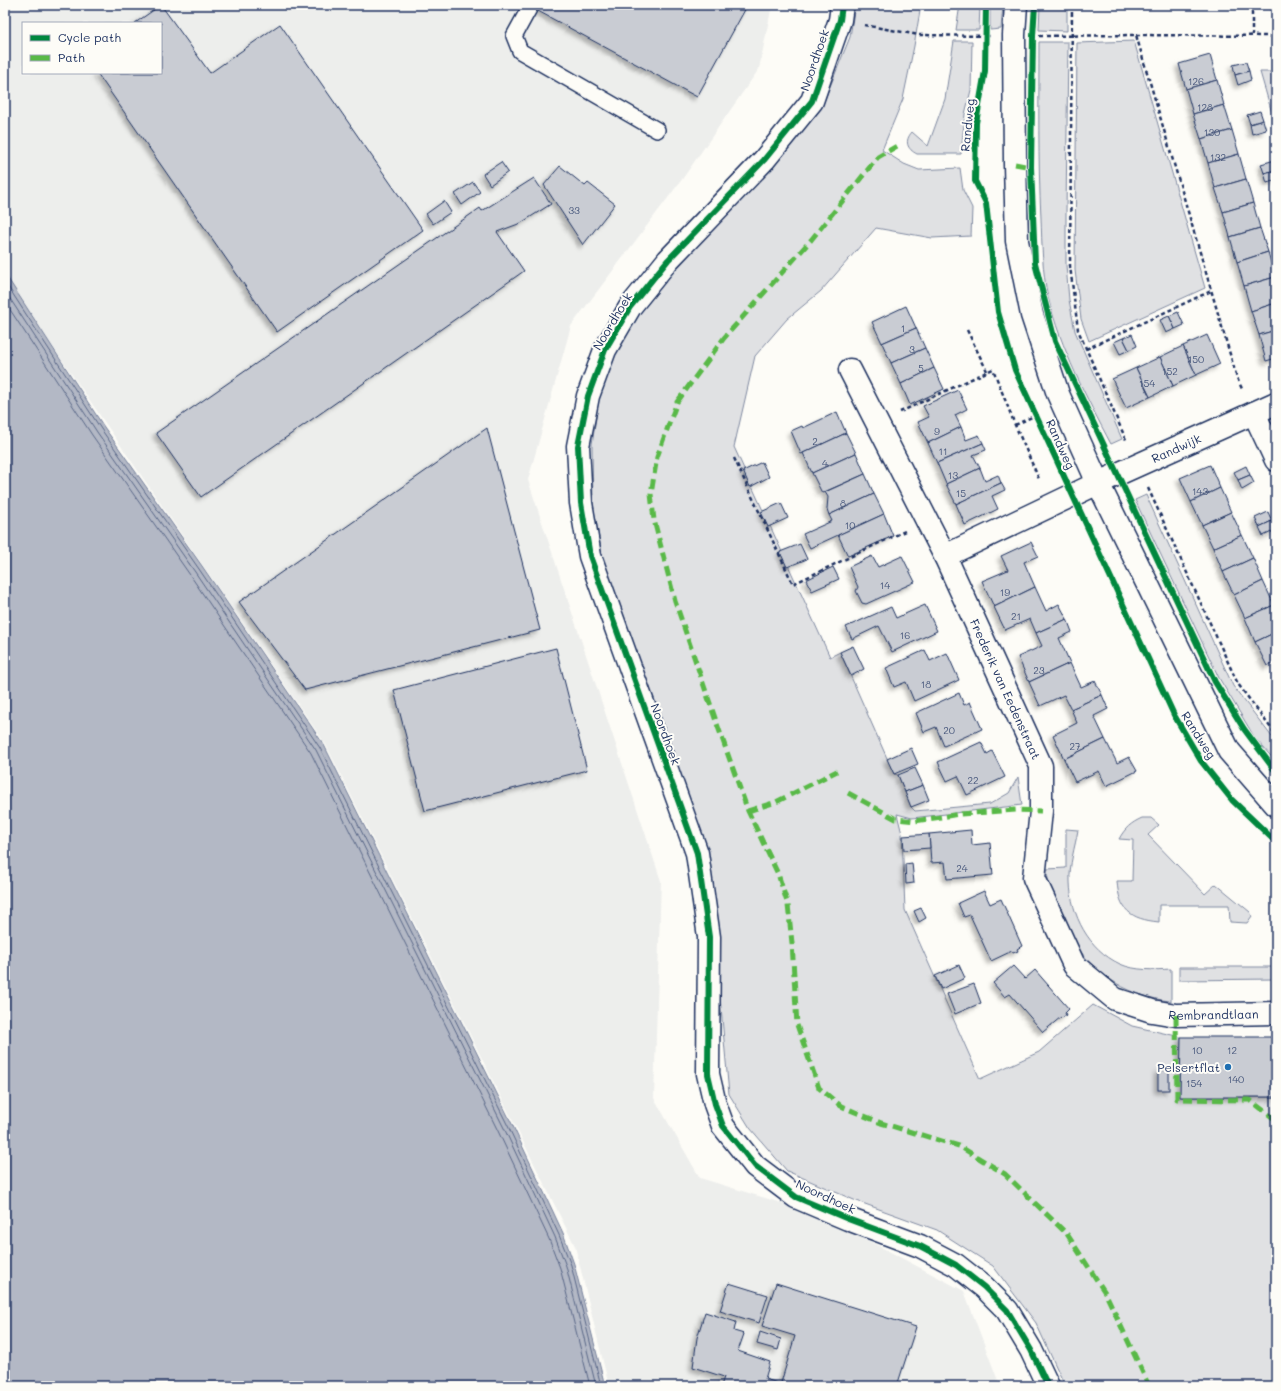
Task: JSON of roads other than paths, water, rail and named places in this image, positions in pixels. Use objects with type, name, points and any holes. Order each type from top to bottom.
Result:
[{"type":"street","name":"Randweg","points":[[1016,5],[1014,35],[1017,241],[1032,315],[1058,394],[1098,483],[1229,751],[1276,804]]},
{"type":"street","name":"Noordhoek","points":[[841,13],[812,101],[764,160],[668,260],[630,307],[605,350],[588,396],[578,446],[581,503],[590,556],[697,853],[709,937],[708,1074],[715,1104],[723,1126],[755,1166],[796,1197],[848,1219],[920,1246],[956,1265],[984,1287],[1007,1310],[1031,1350],[1048,1386]]},
{"type":"street","name":"Frederik van Eedenstraat","points":[[850,370],[945,556],[1041,766],[1041,811],[1034,878],[1074,966],[1116,999],[1152,1011]]},
{"type":"street","name":"Randwijk","points":[[1098,483],[1276,403]]},
{"type":"street","points":[[1254,413],[1276,460]]},
{"type":"street","points":[[945,556],[1098,483]]},
{"type":"street","name":"Rembrandtlaan","points":[[1152,1011],[1176,1015],[1276,1014]]},
{"type":"lane","points":[[531,5],[514,36],[520,51],[657,130]]},
{"type":"water","points":[[5,274],[104,427],[202,566],[324,745],[512,1124],[563,1233],[574,1264],[605,1386],[5,1386]]},
{"type":"place","name":"Pelsertflat","points":[[1228,1067]]}]
